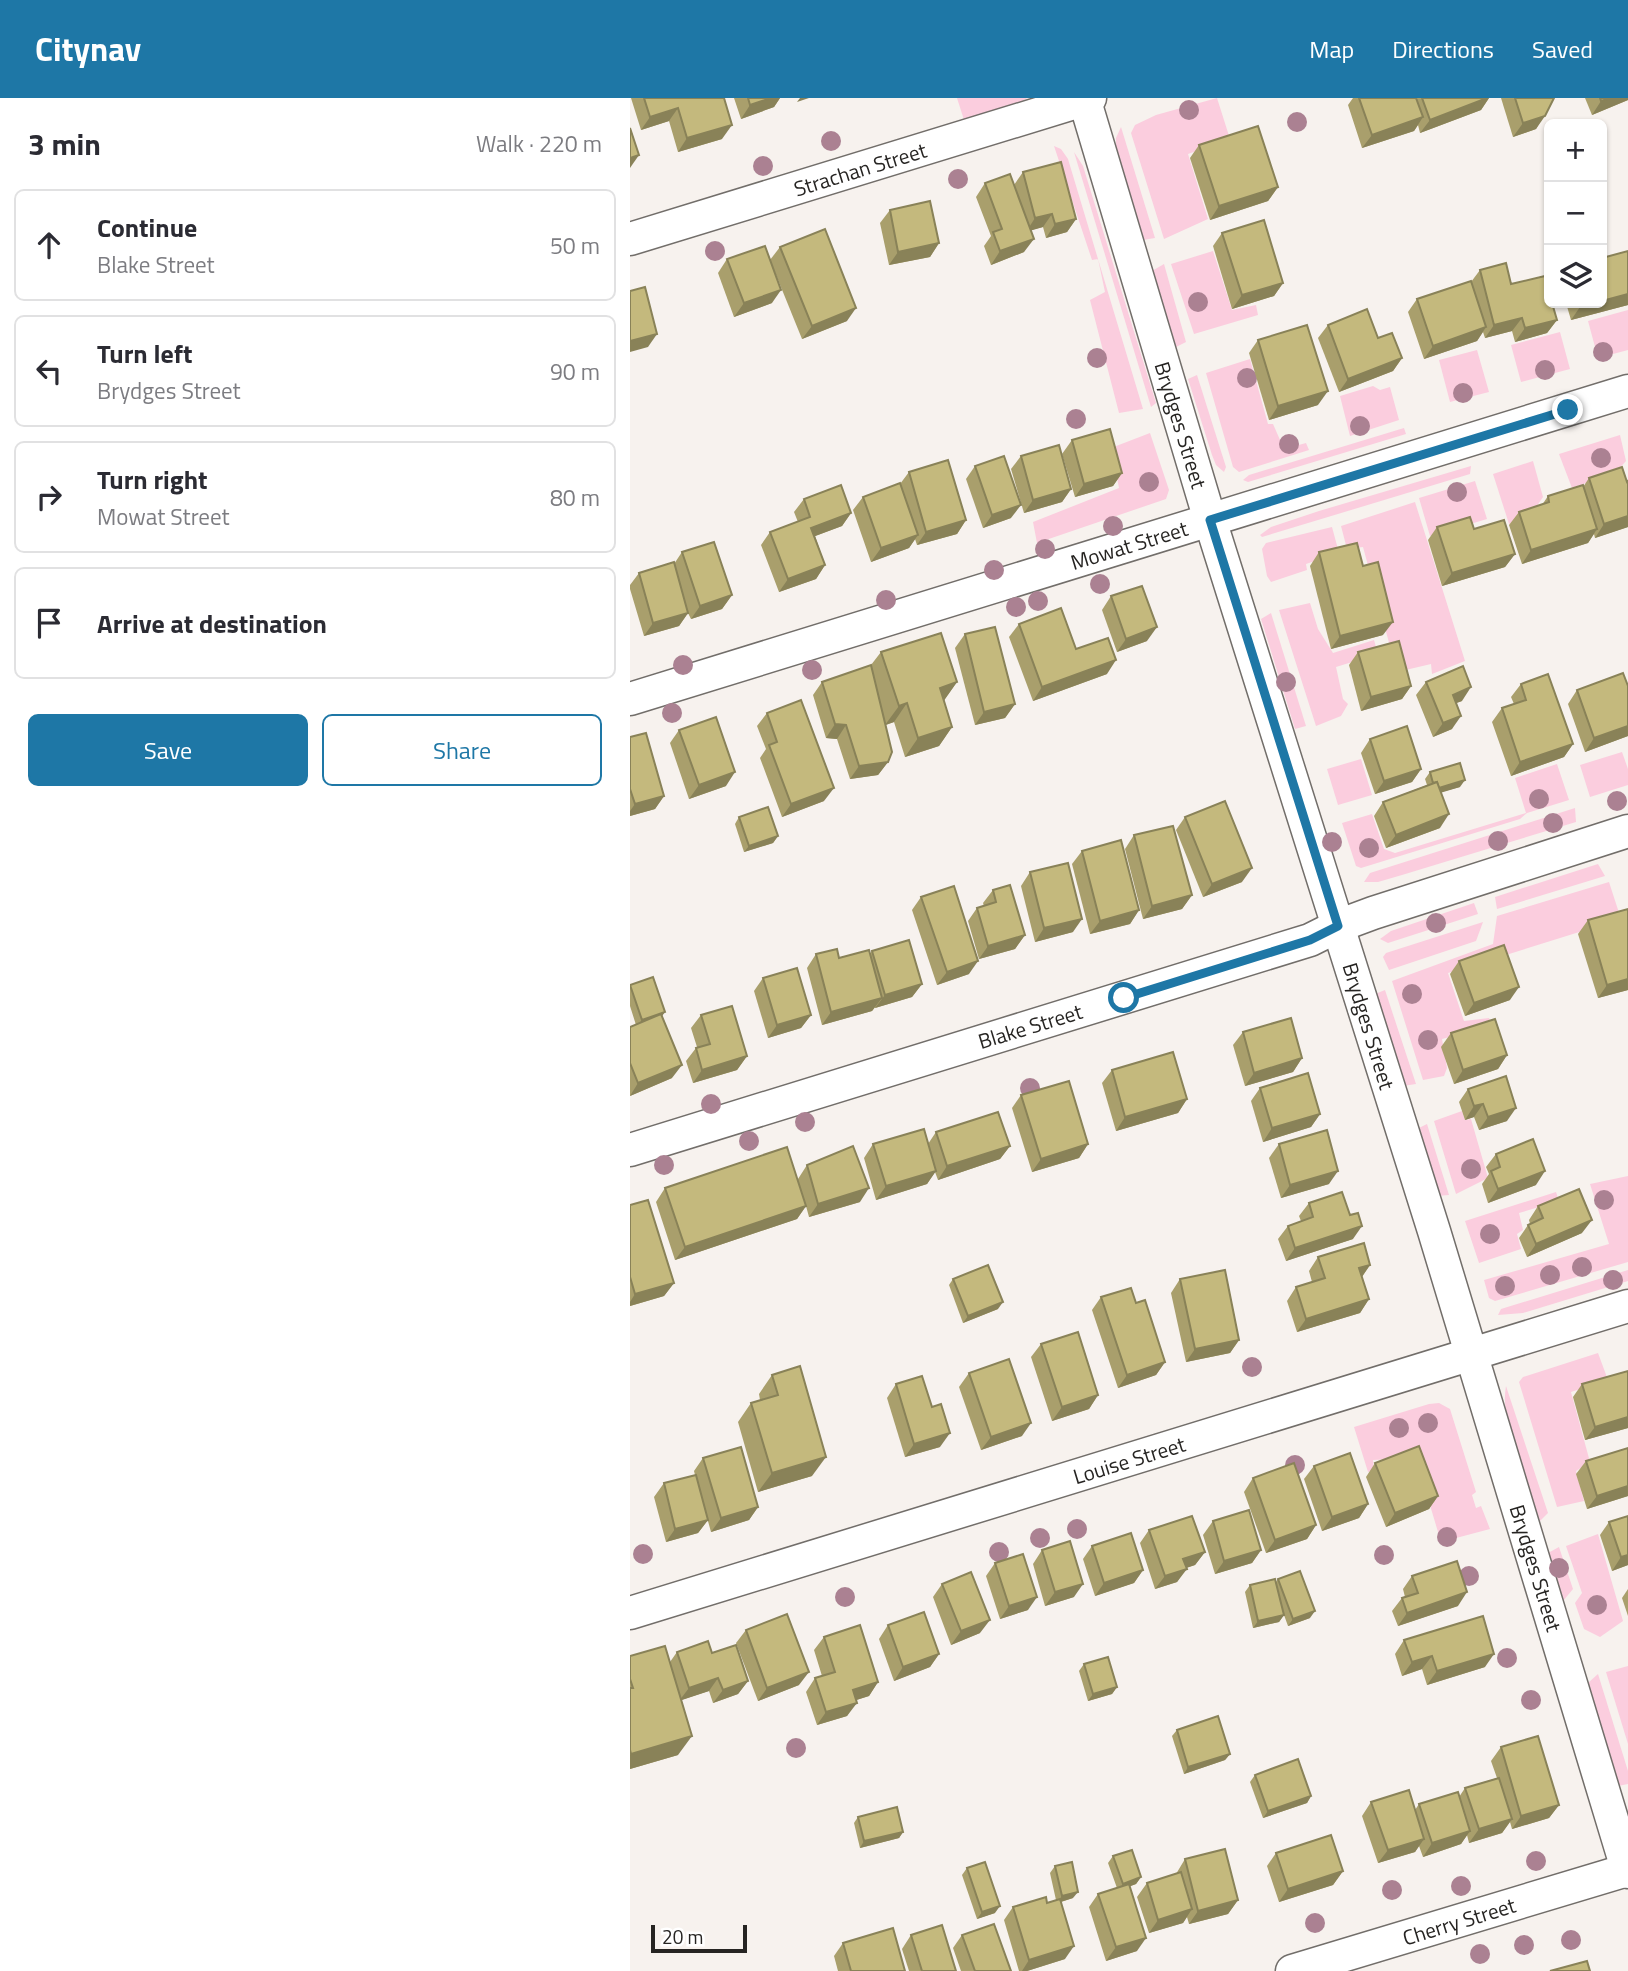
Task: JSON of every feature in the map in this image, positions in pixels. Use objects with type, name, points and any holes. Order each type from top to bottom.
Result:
[{"type":"street","name":"Strachan Street","points":[[630,239],[1086,98]]},
{"type":"street","name":"Brydges Street","points":[[1086,98],[1210,520],[1471,1355],[1628,1871]]},
{"type":"street","name":"Mowat Street","points":[[630,699],[1628,391]]},
{"type":"street","name":"Blake Street","points":[[630,1150],[1310,940],[1338,926],[1480,877],[1628,831]]},
{"type":"street","name":"Louise Street","points":[[630,1614],[1628,1306]]},
{"type":"street","name":"Cherry Street","points":[[1292,1971],[1628,1871]]},
{"type":"shaded area","points":[[957,98],[1027,98],[1018,104],[964,120]]},
{"type":"shaded area","points":[[1217,98],[1230,139],[1188,154],[1208,219],[1164,239],[1131,133],[1135,125],[1156,115]]},
{"type":"shaded area","points":[[1121,127],[1155,238],[1143,240],[1116,150],[1116,138]]},
{"type":"shaded area","points":[[1054,146],[1061,149],[1068,159],[1098,259],[1092,260]]},
{"type":"shaded area","points":[[1074,152],[1083,166],[1156,403],[1151,407]]},
{"type":"shaded area","points":[[1213,251],[1232,310],[1256,305],[1258,315],[1194,334],[1171,264]]},
{"type":"shaded area","points":[[1098,259],[1143,409],[1119,413],[1090,300],[1105,292]]},
{"type":"shaded area","points":[[1164,264],[1186,342],[1176,347],[1152,271]]},
{"type":"shaded area","points":[[1628,310],[1628,350],[1598,358],[1588,321]]},
{"type":"shaded area","points":[[1560,332],[1570,369],[1521,382],[1511,345]]},
{"type":"shaded area","points":[[1477,350],[1489,392],[1450,402],[1439,360]]},
{"type":"shaded area","points":[[1250,359],[1268,424],[1273,424],[1284,449],[1306,443],[1309,450],[1239,472],[1233,467],[1206,373]]},
{"type":"shaded area","points":[[1197,375],[1226,467],[1224,472],[1216,465],[1212,455],[1188,379]]},
{"type":"shaded area","points":[[1373,386],[1380,390],[1390,387],[1399,420],[1350,436],[1340,396]]},
{"type":"shaded area","points":[[1404,428],[1406,434],[1248,482],[1243,480],[1249,475]]},
{"type":"shaded area","points":[[1150,433],[1169,490],[1166,499],[1037,543],[1033,522],[1119,488],[1111,448]]},
{"type":"shaded area","points":[[1620,435],[1626,461],[1615,473],[1572,488],[1559,454]]},
{"type":"shaded area","points":[[1533,461],[1543,497],[1528,519],[1509,524],[1493,474]]},
{"type":"shaded area","points":[[1471,466],[1470,474],[1262,537],[1260,535],[1271,527],[1319,511]]},
{"type":"shaded area","points":[[1475,481],[1487,519],[1430,536],[1419,498]]},
{"type":"shaded area","points":[[1415,502],[1465,661],[1432,674],[1431,664],[1397,672],[1363,547],[1347,549],[1341,526]]},
{"type":"shaded area","points":[[1332,527],[1339,553],[1306,564],[1307,570],[1271,582],[1267,576],[1262,549],[1266,543]]},
{"type":"shaded area","points":[[1310,603],[1318,629],[1333,653],[1374,640],[1378,654],[1336,667],[1343,699],[1348,704],[1341,716],[1316,726],[1279,610]]},
{"type":"shaded area","points":[[1271,613],[1306,726],[1295,729],[1261,619]]},
{"type":"shaded area","points":[[1622,752],[1628,769],[1628,785],[1590,797],[1580,765]]},
{"type":"shaded area","points":[[1361,759],[1372,795],[1338,805],[1327,769]]},
{"type":"shaded area","points":[[1557,764],[1569,800],[1527,813],[1520,819],[1361,868],[1356,866],[1342,823],[1372,814],[1384,849],[1395,853],[1526,813],[1515,778]]},
{"type":"shaded area","points":[[1575,808],[1576,822],[1378,882],[1364,882],[1370,873]]},
{"type":"shaded area","points":[[1598,864],[1605,876],[1497,909],[1495,897]]},
{"type":"shaded area","points":[[1609,882],[1621,919],[1448,973],[1464,1021],[1489,1018],[1492,1026],[1442,1039],[1447,1068],[1444,1076],[1423,1080],[1392,981],[1493,944],[1497,916]]},
{"type":"shaded area","points":[[1474,903],[1478,914],[1388,943],[1380,939],[1391,931]]},
{"type":"shaded area","points":[[1483,922],[1476,941],[1389,970],[1383,957],[1386,953]]},
{"type":"shaded area","points":[[1385,990],[1416,1084],[1403,1086],[1375,994]]},
{"type":"shaded area","points":[[1462,1111],[1465,1120],[1471,1119],[1488,1178],[1456,1194],[1434,1121]]},
{"type":"shaded area","points":[[1427,1124],[1449,1195],[1437,1196],[1417,1129]]},
{"type":"shaded area","points":[[1628,1176],[1628,1262],[1495,1301],[1489,1298],[1484,1280],[1609,1244],[1590,1184]]},
{"type":"shaded area","points":[[1556,1192],[1559,1201],[1519,1213],[1523,1230],[1517,1234],[1521,1249],[1479,1263],[1465,1221]]},
{"type":"shaded area","points":[[1628,1270],[1628,1281],[1523,1313],[1498,1315],[1501,1309]]},
{"type":"shaded area","points":[[1598,1353],[1608,1380],[1571,1392],[1590,1462],[1576,1471],[1584,1501],[1557,1507],[1519,1382],[1523,1377]]},
{"type":"shaded area","points":[[1506,1386],[1548,1513],[1540,1521],[1511,1435],[1505,1401]]},
{"type":"shaded area","points":[[1439,1403],[1450,1409],[1476,1492],[1472,1495],[1476,1508],[1481,1506],[1490,1529],[1441,1542],[1418,1465],[1412,1454],[1402,1452],[1392,1459],[1373,1460],[1374,1470],[1368,1472],[1354,1427]]},
{"type":"shaded area","points":[[1598,1534],[1623,1621],[1600,1637],[1584,1629],[1575,1603],[1582,1593],[1566,1546]]},
{"type":"shaded area","points":[[1559,1547],[1573,1589],[1563,1601],[1548,1553]]},
{"type":"shaded area","points":[[1628,1666],[1628,1744],[1606,1672]]},
{"type":"shaded area","points":[[1598,1674],[1628,1771],[1628,1784],[1618,1786],[1588,1683]]},
{"type":"building","points":[[644,98],[724,98],[732,125],[687,138],[678,108],[650,117]]},
{"type":"building","points":[[748,98],[771,98],[750,105]]},
{"type":"building","points":[[1359,98],[1416,98],[1423,117],[1372,135]]},
{"type":"building","points":[[1422,98],[1487,98],[1430,120]]},
{"type":"building","points":[[1515,98],[1554,98],[1545,116],[1523,123]]},
{"type":"building","points":[[1258,126],[1278,187],[1219,206],[1199,145]]},
{"type":"building","points":[[630,128],[639,155],[630,158]]},
{"type":"building","points":[[1061,162],[1076,219],[1055,224],[1052,214],[1035,218],[1023,172]]},
{"type":"building","points":[[1010,174],[1034,239],[1000,251],[993,232],[1002,229],[985,183]]},
{"type":"building","points":[[930,201],[939,243],[898,252],[890,210]]},
{"type":"building","points":[[1264,220],[1283,283],[1242,295],[1222,233]]},
{"type":"building","points":[[825,229],[856,308],[812,326],[780,247]]},
{"type":"building","points":[[765,246],[781,290],[744,303],[727,259]]},
{"type":"building","points":[[1628,251],[1628,294],[1607,300],[1607,257]]},
{"type":"building","points":[[1506,263],[1511,284],[1544,276],[1544,308],[1553,308],[1557,320],[1525,328],[1522,318],[1494,325],[1480,270]]},
{"type":"building","points":[[1471,281],[1486,327],[1433,346],[1417,299]]},
{"type":"building","points":[[645,287],[657,334],[630,341],[630,291]]},
{"type":"building","points":[[1367,309],[1378,338],[1392,333],[1402,358],[1348,379],[1328,325]]},
{"type":"building","points":[[1307,325],[1328,391],[1278,406],[1258,340]]},
{"type":"building","points":[[1110,429],[1122,473],[1084,484],[1072,440]]},
{"type":"building","points":[[1059,445],[1071,489],[1033,500],[1021,456]]},
{"type":"building","points":[[1004,456],[1021,505],[992,515],[975,466]]},
{"type":"building","points":[[948,460],[966,520],[926,532],[909,472]]},
{"type":"building","points":[[1622,467],[1628,481],[1628,516],[1604,524],[1589,478]]},
{"type":"building","points":[[900,483],[918,535],[881,548],[863,497]]},
{"type":"building","points":[[841,485],[851,513],[811,528],[825,565],[788,579],[770,532],[810,517],[804,499]]},
{"type":"building","points":[[1583,485],[1597,529],[1531,550],[1519,512],[1549,502],[1548,496]]},
{"type":"building","points":[[1470,517],[1474,529],[1504,520],[1515,554],[1452,573],[1437,527]]},
{"type":"building","points":[[714,542],[732,595],[700,606],[682,552]]},
{"type":"building","points":[[1357,543],[1363,566],[1378,562],[1393,622],[1340,636],[1319,552]]},
{"type":"building","points":[[674,562],[688,613],[653,623],[639,573]]},
{"type":"building","points":[[1142,586],[1157,627],[1126,639],[1111,596]]},
{"type":"building","points":[[1061,608],[1076,649],[1108,638],[1116,660],[1042,687],[1019,624]]},
{"type":"building","points":[[995,627],[1015,704],[984,712],[965,634]]},
{"type":"building","points":[[941,633],[957,682],[940,688],[952,727],[918,738],[907,703],[899,706],[881,652]]},
{"type":"building","points":[[1399,641],[1411,686],[1371,697],[1358,652]]},
{"type":"building","points":[[871,665],[892,752],[888,762],[859,766],[846,725],[835,724],[822,682]]},
{"type":"building","points":[[1463,666],[1471,687],[1453,695],[1461,716],[1443,723],[1426,682]]},
{"type":"building","points":[[1623,673],[1628,686],[1628,726],[1594,738],[1577,690]]},
{"type":"building","points":[[1548,674],[1573,744],[1520,762],[1502,708],[1526,700],[1521,684]]},
{"type":"building","points":[[801,700],[834,788],[791,804],[769,745],[777,742],[767,713]]},
{"type":"building","points":[[716,717],[735,772],[699,785],[679,730]]},
{"type":"building","points":[[1407,726],[1421,769],[1384,781],[1370,739]]},
{"type":"building","points":[[646,733],[664,796],[635,804],[630,789],[630,737]]},
{"type":"building","points":[[1460,763],[1465,780],[1439,788],[1437,782],[1433,783],[1430,772]]},
{"type":"building","points":[[1437,782],[1449,814],[1396,835],[1383,802]]},
{"type":"building","points":[[1225,801],[1252,868],[1212,884],[1185,817]]},
{"type":"building","points":[[768,807],[778,836],[749,846],[739,817]]},
{"type":"building","points":[[1173,826],[1192,895],[1152,906],[1134,835]]},
{"type":"building","points":[[1121,840],[1139,910],[1100,921],[1082,851]]},
{"type":"building","points":[[1068,863],[1082,919],[1044,928],[1030,872]]},
{"type":"building","points":[[1010,885],[1025,935],[988,946],[977,908],[996,902],[993,890]]},
{"type":"building","points":[[954,886],[978,961],[947,972],[921,897]]},
{"type":"building","points":[[1628,909],[1628,979],[1607,985],[1588,920]]},
{"type":"building","points":[[909,940],[922,984],[885,995],[872,951]]},
{"type":"building","points":[[1504,945],[1519,987],[1474,1003],[1459,961]]},
{"type":"building","points":[[837,949],[839,958],[869,950],[882,998],[831,1012],[816,954]]},
{"type":"building","points":[[797,968],[811,1015],[777,1025],[763,978]]},
{"type":"building","points":[[653,977],[665,1012],[642,1020],[630,985]]},
{"type":"building","points":[[732,1006],[747,1056],[702,1070],[696,1048],[710,1044],[701,1015]]},
{"type":"building","points":[[661,1014],[682,1065],[638,1083],[630,1063],[630,1027]]},
{"type":"building","points":[[1291,1018],[1302,1058],[1254,1073],[1243,1032]]},
{"type":"building","points":[[1495,1019],[1507,1055],[1463,1070],[1451,1033]]},
{"type":"building","points":[[1173,1052],[1187,1099],[1125,1117],[1112,1070]]},
{"type":"building","points":[[1308,1073],[1320,1114],[1272,1128],[1260,1088]]},
{"type":"building","points":[[1506,1076],[1516,1108],[1488,1117],[1483,1104],[1474,1106],[1468,1089]]},
{"type":"building","points":[[1069,1081],[1088,1144],[1041,1159],[1021,1095]]},
{"type":"building","points":[[998,1112],[1010,1146],[947,1166],[936,1132]]},
{"type":"building","points":[[924,1129],[936,1171],[886,1186],[873,1144]]},
{"type":"building","points":[[1327,1130],[1338,1171],[1290,1185],[1279,1144]]},
{"type":"building","points":[[1533,1139],[1545,1171],[1498,1189],[1491,1171],[1500,1167],[1496,1154]]},
{"type":"building","points":[[853,1146],[869,1188],[818,1204],[807,1165]]},
{"type":"building","points":[[787,1147],[806,1206],[685,1247],[665,1188]]},
{"type":"building","points":[[1579,1189],[1592,1220],[1536,1244],[1528,1225],[1543,1218],[1538,1206]]},
{"type":"building","points":[[1342,1192],[1350,1215],[1358,1213],[1362,1226],[1295,1248],[1288,1226],[1313,1217],[1309,1203]]},
{"type":"building","points":[[648,1200],[674,1283],[635,1294],[630,1277],[630,1205]]},
{"type":"building","points":[[1364,1243],[1370,1265],[1359,1268],[1369,1299],[1306,1319],[1296,1287],[1325,1278],[1318,1257]]},
{"type":"building","points":[[988,1265],[1003,1302],[968,1316],[953,1279]]},
{"type":"building","points":[[1225,1270],[1239,1340],[1195,1349],[1180,1279]]},
{"type":"building","points":[[1131,1288],[1136,1303],[1145,1300],[1165,1362],[1127,1375],[1101,1297]]},
{"type":"building","points":[[1078,1332],[1098,1395],[1062,1407],[1041,1344]]},
{"type":"building","points":[[1009,1359],[1031,1423],[991,1437],[969,1373]]},
{"type":"building","points":[[800,1366],[826,1457],[772,1473],[751,1403],[778,1395],[772,1375]]},
{"type":"building","points":[[1628,1371],[1628,1417],[1595,1427],[1582,1384]]},
{"type":"building","points":[[922,1376],[932,1407],[941,1404],[950,1433],[914,1444],[896,1384]]},
{"type":"building","points":[[1419,1446],[1438,1496],[1395,1513],[1375,1463]]},
{"type":"building","points":[[741,1447],[758,1507],[721,1518],[703,1458]]},
{"type":"building","points":[[1628,1448],[1628,1486],[1597,1496],[1586,1461]]},
{"type":"building","points":[[1350,1453],[1368,1504],[1332,1517],[1314,1466]]},
{"type":"building","points":[[1294,1463],[1316,1525],[1275,1540],[1253,1478]]},
{"type":"building","points":[[696,1475],[708,1520],[675,1529],[664,1483]]},
{"type":"building","points":[[1249,1510],[1261,1550],[1224,1561],[1213,1521]]},
{"type":"building","points":[[1192,1516],[1205,1552],[1183,1559],[1187,1569],[1165,1576],[1149,1530]]},
{"type":"building","points":[[1628,1516],[1628,1555],[1621,1557],[1609,1522]]},
{"type":"building","points":[[1131,1533],[1143,1570],[1104,1583],[1092,1546]]},
{"type":"building","points":[[1070,1541],[1083,1584],[1055,1592],[1042,1550]]},
{"type":"building","points":[[1023,1554],[1037,1597],[1009,1606],[995,1563]]},
{"type":"building","points":[[1457,1561],[1467,1592],[1407,1613],[1402,1598],[1418,1593],[1412,1576]]},
{"type":"building","points":[[1300,1571],[1315,1611],[1293,1619],[1278,1579]]},
{"type":"building","points":[[971,1572],[990,1620],[961,1631],[942,1584]]},
{"type":"building","points":[[1275,1579],[1284,1615],[1258,1621],[1250,1585]]},
{"type":"building","points":[[924,1612],[939,1654],[903,1667],[888,1625]]},
{"type":"building","points":[[787,1614],[809,1672],[767,1688],[746,1630]]},
{"type":"building","points":[[1483,1616],[1494,1654],[1437,1671],[1432,1656],[1412,1662],[1404,1640]]},
{"type":"building","points":[[860,1625],[878,1682],[853,1690],[857,1703],[826,1712],[815,1678],[835,1672],[824,1637]]},
{"type":"building","points":[[708,1641],[712,1653],[736,1645],[748,1681],[723,1690],[718,1678],[689,1688],[677,1652]]},
{"type":"building","points":[[665,1646],[692,1736],[631,1754],[630,1688],[633,1688],[630,1679],[630,1656]]},
{"type":"building","points":[[1108,1657],[1117,1687],[1093,1694],[1084,1664]]},
{"type":"building","points":[[1218,1716],[1230,1754],[1188,1767],[1177,1730]]},
{"type":"building","points":[[1538,1736],[1559,1805],[1521,1816],[1501,1747]]},
{"type":"building","points":[[1298,1759],[1311,1796],[1268,1811],[1255,1775]]},
{"type":"building","points":[[1499,1778],[1512,1819],[1479,1829],[1465,1788]]},
{"type":"building","points":[[1409,1790],[1424,1839],[1388,1850],[1371,1802]]},
{"type":"building","points":[[1458,1792],[1470,1831],[1432,1843],[1419,1804]]},
{"type":"building","points":[[897,1807],[903,1832],[864,1841],[858,1817]]},
{"type":"building","points":[[1331,1835],[1343,1871],[1288,1889],[1276,1853]]},
{"type":"building","points":[[1225,1849],[1238,1900],[1198,1911],[1185,1859]]},
{"type":"building","points":[[1132,1850],[1141,1877],[1123,1884],[1113,1856]]},
{"type":"building","points":[[985,1862],[1000,1906],[982,1912],[967,1868]]},
{"type":"building","points":[[1072,1862],[1078,1892],[1062,1896],[1055,1866]]},
{"type":"building","points":[[1181,1872],[1192,1909],[1158,1920],[1147,1883]]},
{"type":"building","points":[[1129,1884],[1146,1938],[1116,1947],[1098,1894]]},
{"type":"building","points":[[1046,1897],[1047,1903],[1060,1899],[1074,1946],[1029,1960],[1013,1907]]},
{"type":"building","points":[[994,1924],[1011,1971],[975,1971],[962,1935]]},
{"type":"building","points":[[942,1925],[956,1971],[922,1971],[911,1935]]},
{"type":"building","points":[[893,1928],[905,1971],[851,1971],[843,1943]]},
{"type":"building","points":[[1587,1961],[1590,1971],[1550,1971]]},
{"type":"route","points":[[1124,998],[1310,940],[1338,926],[1210,520],[1568,410]]}]
